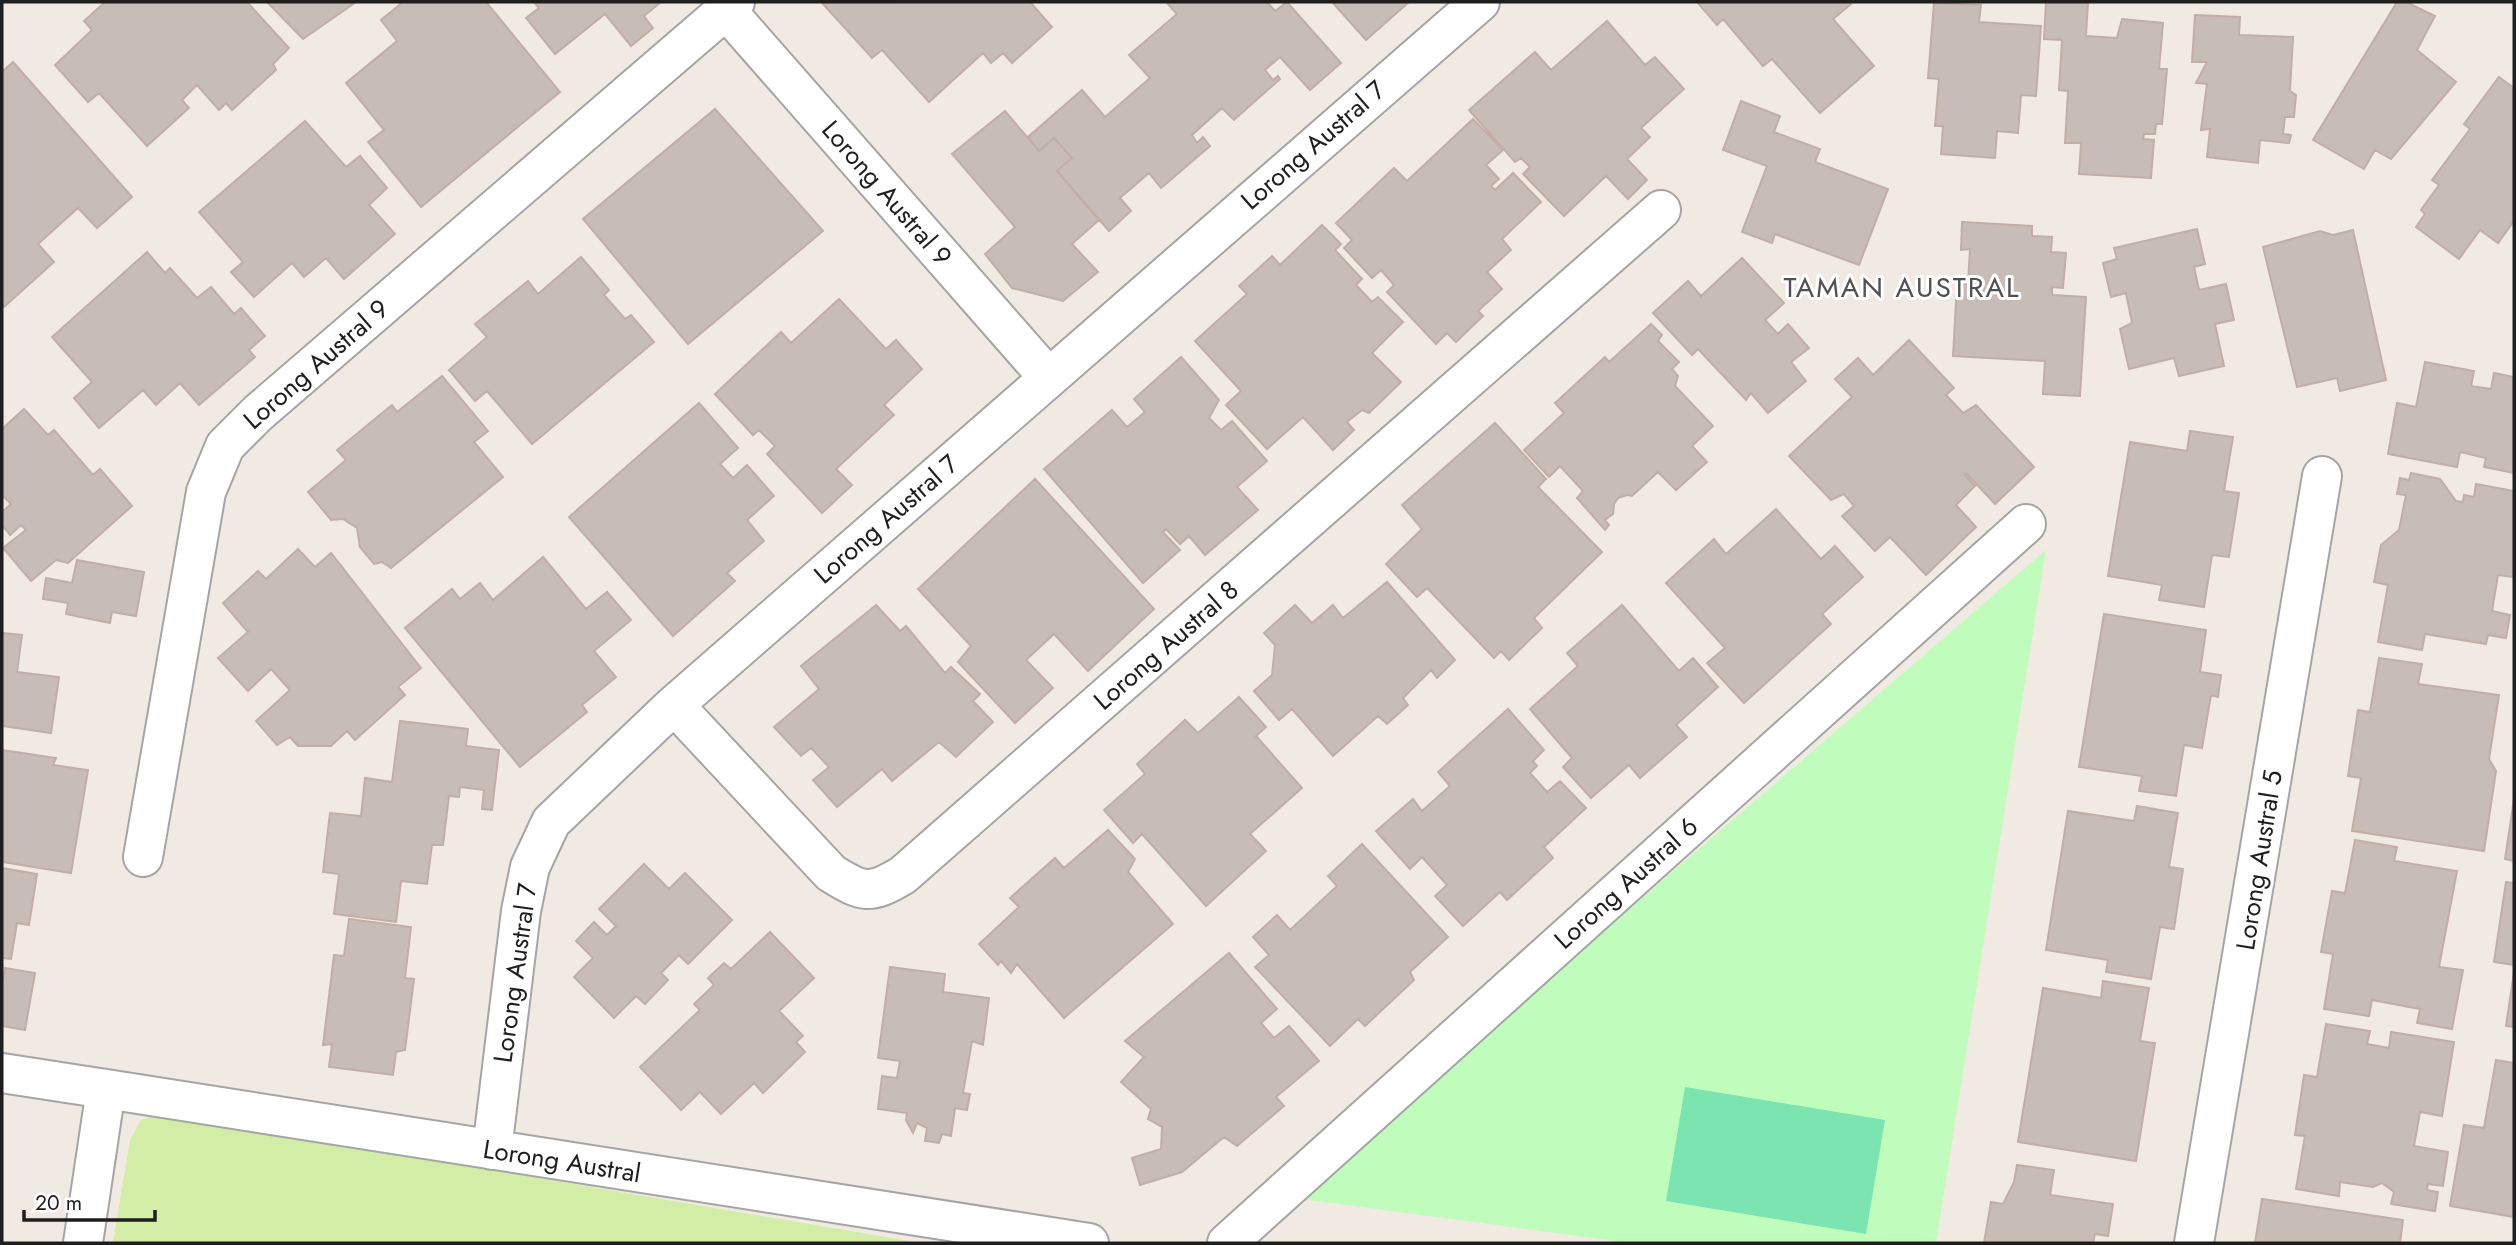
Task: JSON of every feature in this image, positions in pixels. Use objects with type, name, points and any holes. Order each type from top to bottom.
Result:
[{"type":"street","name":"Lorong Austral 7","points":[[492,1150],[521,911],[530,867],[551,822],[674,705],[1480,2]]},
{"type":"street","name":"Lorong Austral 9","points":[[143,857],[206,492],[225,446],[258,413],[730,6],[1048,377]]},
{"type":"street","name":"Lorong Austral 8","points":[[674,705],[831,873],[855,888],[880,889],[913,866],[1661,211]]},
{"type":"street","name":"Lorong Austral 5","points":[[2194,1243],[2322,476]]},
{"type":"street","name":"Lorong Austral 6","points":[[1227,1243],[2026,524]]},
{"type":"street","name":"Lorong Austral","points":[[2,1073],[1089,1243]]},
{"type":"street","points":[[83,1243],[106,1089]]},
{"type":"green space","points":[[2046,550],[1936,1243],[1630,1243],[1294,1198]]},
{"type":"green space","points":[[1685,1087],[1885,1120],[1866,1234],[1666,1201]]},
{"type":"green space","points":[[160,1114],[921,1243],[113,1243],[130,1140],[141,1120]]},
{"type":"building","points":[[105,2],[247,2],[289,48],[273,64],[276,70],[232,110],[226,103],[219,110],[197,85],[182,100],[189,108],[147,146],[99,93],[88,102],[55,65],[92,30],[84,21]]},
{"type":"building","points":[[267,2],[356,2],[303,39]]},
{"type":"building","points":[[403,2],[486,2],[560,92],[421,207],[368,142],[384,130],[346,83],[397,41],[381,20]]},
{"type":"building","points":[[534,2],[661,2],[644,16],[653,28],[631,46],[605,14],[555,54],[526,18],[539,8]]},
{"type":"building","points":[[1030,2],[1052,27],[1012,63],[1003,53],[991,63],[983,53],[929,102],[882,50],[872,58],[822,3]]},
{"type":"building","points":[[1166,2],[1267,2],[1275,11],[1287,2],[1341,63],[1310,90],[1280,57],[1265,70],[1273,80],[1278,76],[1280,79],[1234,120],[1222,108],[1192,135],[1197,143],[1203,137],[1210,146],[1161,188],[1149,173],[1120,198],[1131,211],[1109,231],[1057,171],[1072,158],[1054,138],[1039,151],[1028,137],[1082,90],[1105,117],[1150,78],[1129,55],[1177,14]]},
{"type":"building","points":[[1332,2],[1409,2],[1366,40]]},
{"type":"building","points":[[1697,2],[1848,2],[1851,4],[1833,19],[1874,66],[1820,113],[1772,59],[1763,66],[1723,19],[1717,25]]},
{"type":"building","points":[[2046,2],[2088,2],[2086,36],[2117,38],[2122,19],[2163,23],[2159,69],[2167,69],[2162,124],[2156,124],[2155,134],[2144,134],[2143,139],[2154,140],[2151,178],[2079,174],[2081,143],[2065,143],[2068,91],[2059,90],[2062,40],[2044,39]]},
{"type":"building","points":[[2397,2],[2406,2],[2435,16],[2417,50],[2456,82],[2391,159],[2375,150],[2364,169],[2313,140]]},
{"type":"building","points":[[1934,3],[1981,5],[1979,22],[2041,26],[2036,96],[2021,95],[2018,133],[1997,131],[1995,158],[1941,154],[1943,126],[1935,126],[1939,79],[1928,78]]},
{"type":"building","points":[[2195,15],[2240,17],[2239,35],[2293,37],[2290,91],[2296,95],[2294,117],[2285,117],[2283,134],[2291,135],[2289,143],[2260,140],[2258,163],[2207,157],[2210,129],[2201,130],[2207,84],[2196,83],[2207,62],[2192,62]]},
{"type":"building","points":[[1607,21],[1645,65],[1655,57],[1684,89],[1641,128],[1650,137],[1627,159],[1647,180],[1628,199],[1606,176],[1564,216],[1523,174],[1530,167],[1521,158],[1515,162],[1469,110],[1535,52],[1551,70]]},
{"type":"building","points":[[13,62],[132,197],[97,228],[78,208],[38,244],[54,262],[4,307],[2,72]]},
{"type":"building","points":[[2499,77],[2514,88],[2514,221],[2498,243],[2480,230],[2459,259],[2416,227],[2425,214],[2421,210],[2439,185],[2432,180],[2470,129],[2464,124]]},
{"type":"building","points":[[1741,101],[1780,116],[1774,132],[1820,149],[1815,162],[1888,189],[1859,265],[1775,234],[1772,243],[1742,232],[1767,166],[1723,150]]},
{"type":"building","points":[[715,109],[823,231],[688,344],[583,219]]},
{"type":"building","points":[[1005,111],[1039,151],[1054,138],[1072,158],[1057,171],[1099,220],[1072,244],[1098,272],[1063,301],[1012,288],[985,254],[1015,227],[952,154]]},
{"type":"building","points":[[1473,119],[1503,150],[1486,165],[1499,179],[1491,186],[1495,190],[1513,173],[1541,202],[1502,239],[1511,250],[1487,272],[1502,289],[1478,311],[1483,316],[1456,342],[1447,333],[1436,344],[1387,292],[1394,285],[1381,270],[1372,278],[1344,248],[1352,240],[1336,223],[1394,168],[1407,181]]},
{"type":"building","points":[[305,121],[346,167],[360,156],[387,188],[369,205],[395,234],[344,279],[326,258],[304,277],[292,263],[254,297],[231,272],[243,262],[199,212]]},
{"type":"building","points":[[1962,222],[2032,226],[2032,236],[2052,237],[2051,252],[2066,253],[2063,288],[2052,287],[2052,295],[2086,297],[2080,396],[2043,394],[2045,361],[1953,356],[1957,284],[1968,284],[1970,249],[1961,250]]},
{"type":"building","points":[[1322,225],[1341,244],[1335,250],[1362,279],[1356,285],[1372,302],[1378,297],[1403,322],[1372,353],[1401,382],[1369,413],[1362,410],[1347,422],[1354,430],[1333,450],[1303,417],[1267,449],[1226,405],[1241,391],[1195,341],[1247,294],[1239,286],[1272,256],[1280,265]]},
{"type":"building","points":[[2197,229],[2205,264],[2194,267],[2199,290],[2226,284],[2234,320],[2215,324],[2224,366],[2179,376],[2174,358],[2129,369],[2120,329],[2132,323],[2126,293],[2111,297],[2103,263],[2117,259],[2114,248]]},
{"type":"building","points":[[2353,230],[2386,380],[2340,391],[2337,378],[2297,387],[2263,247],[2320,231],[2333,235]]},
{"type":"building","points":[[147,252],[165,273],[170,268],[197,298],[211,287],[234,314],[241,308],[265,336],[249,350],[255,357],[199,405],[180,383],[156,405],[143,390],[99,428],[74,398],[92,382],[52,337]]},
{"type":"building","points":[[581,257],[609,290],[604,295],[625,319],[631,315],[654,342],[532,444],[487,391],[475,401],[449,370],[487,337],[475,324],[528,281],[538,294]]},
{"type":"building","points":[[1742,258],[1784,303],[1765,320],[1778,334],[1788,324],[1809,348],[1791,362],[1806,381],[1768,413],[1751,393],[1746,400],[1698,349],[1692,355],[1653,313],[1688,281],[1701,296]]},
{"type":"building","points":[[839,299],[886,349],[896,340],[922,369],[884,405],[894,415],[836,469],[852,485],[822,513],[767,454],[775,446],[759,430],[753,435],[715,394],[781,332],[791,343]]},
{"type":"building","points":[[1651,324],[1662,335],[1658,341],[1679,362],[1672,369],[1678,376],[1675,386],[1713,426],[1692,446],[1707,462],[1676,490],[1658,472],[1632,496],[1618,498],[1613,514],[1605,520],[1609,525],[1605,530],[1577,498],[1583,491],[1560,466],[1549,477],[1524,450],[1564,413],[1555,403],[1605,357],[1609,362]]},
{"type":"building","points":[[1909,340],[1954,388],[1946,395],[1963,413],[1976,405],[2034,467],[1995,504],[1967,474],[1965,475],[1975,486],[1956,505],[1976,527],[1926,575],[1890,537],[1875,551],[1842,516],[1854,506],[1844,494],[1831,500],[1789,456],[1852,397],[1835,379],[1858,358],[1873,375]]},
{"type":"building","points":[[1181,357],[1219,400],[1209,418],[1221,430],[1232,421],[1267,461],[1237,487],[1258,510],[1205,555],[1189,536],[1180,544],[1166,529],[1163,532],[1180,550],[1143,583],[1044,469],[1112,410],[1127,427],[1145,412],[1134,399]]},
{"type":"building","points":[[2425,362],[2474,371],[2471,386],[2491,389],[2494,373],[2514,377],[2514,473],[2484,467],[2486,458],[2460,452],[2457,467],[2388,454],[2397,403],[2416,407]]},
{"type":"building","points":[[442,376],[488,431],[474,442],[503,477],[391,568],[382,562],[374,564],[360,547],[357,528],[343,519],[331,520],[308,492],[346,460],[337,450],[392,405],[397,412]]},
{"type":"building","points":[[699,403],[738,448],[720,464],[733,478],[747,465],[774,496],[747,520],[764,541],[727,573],[735,581],[673,636],[569,517]]},
{"type":"building","points":[[24,409],[48,435],[54,430],[93,475],[100,469],[132,506],[68,563],[56,560],[31,581],[3,548],[26,530],[21,525],[10,535],[2,525],[2,512],[11,504],[2,495],[2,429]]},
{"type":"building","points":[[1495,423],[1546,479],[1538,487],[1602,552],[1534,618],[1542,628],[1509,660],[1501,651],[1494,658],[1427,588],[1417,597],[1386,564],[1422,529],[1402,505]]},
{"type":"building","points":[[2190,431],[2233,437],[2224,491],[2239,493],[2229,557],[2212,555],[2204,607],[2159,600],[2162,585],[2108,576],[2130,442],[2187,451]]},
{"type":"building","points":[[2411,473],[2440,479],[2456,501],[2463,502],[2464,495],[2474,497],[2476,484],[2514,491],[2514,577],[2498,575],[2492,611],[2510,615],[2506,638],[2488,635],[2486,644],[2425,634],[2422,650],[2378,642],[2388,585],[2374,582],[2381,545],[2399,530],[2406,495],[2397,494],[2400,478],[2409,480]]},
{"type":"building","points":[[1035,479],[1154,609],[1088,671],[1054,634],[1026,660],[1053,688],[1015,723],[958,662],[971,646],[918,589]]},
{"type":"building","points":[[1776,509],[1821,559],[1835,546],[1863,577],[1822,614],[1831,624],[1744,703],[1707,663],[1725,648],[1666,583],[1714,539],[1726,554]]},
{"type":"building","points":[[298,549],[315,567],[331,553],[421,668],[398,687],[405,695],[355,740],[347,731],[331,746],[298,746],[290,737],[277,745],[256,721],[290,690],[271,669],[248,691],[218,658],[248,632],[223,603],[258,571],[266,579]]},
{"type":"building","points":[[543,557],[586,609],[607,592],[631,620],[594,651],[616,677],[582,705],[587,712],[520,767],[405,628],[452,589],[460,599],[480,583],[493,600]]},
{"type":"building","points":[[77,560],[144,572],[136,616],[112,612],[110,623],[66,614],[68,603],[43,599],[46,578],[72,583]]},
{"type":"building","points":[[1387,582],[1455,660],[1437,678],[1431,670],[1403,698],[1408,705],[1387,724],[1378,716],[1333,756],[1292,709],[1279,720],[1254,691],[1272,675],[1275,645],[1264,633],[1295,605],[1312,623],[1333,605],[1343,618]]},
{"type":"building","points":[[876,605],[900,631],[906,626],[945,673],[951,667],[980,694],[973,701],[993,722],[956,757],[939,742],[892,781],[882,769],[837,807],[813,780],[829,767],[811,748],[801,756],[774,727],[819,689],[801,666]]},
{"type":"building","points":[[1622,605],[1679,671],[1693,658],[1718,687],[1676,725],[1687,737],[1640,778],[1629,765],[1591,798],[1563,767],[1572,758],[1530,709],[1578,666],[1567,653]]},
{"type":"building","points":[[2104,614],[2206,630],[2200,672],[2221,675],[2218,697],[2211,695],[2202,748],[2184,745],[2176,796],[2139,791],[2142,776],[2079,767]]},
{"type":"building","points":[[2,633],[22,635],[17,672],[59,677],[51,733],[2,726]]},
{"type":"building","points":[[2379,658],[2422,664],[2418,684],[2499,695],[2489,759],[2496,771],[2484,851],[2352,831],[2361,778],[2348,776],[2358,710],[2370,712]]},
{"type":"building","points":[[1239,697],[1266,727],[1256,736],[1302,788],[1250,834],[1266,851],[1206,906],[1142,834],[1133,843],[1104,810],[1145,774],[1137,764],[1185,720],[1198,733]]},
{"type":"building","points":[[1508,709],[1544,750],[1533,761],[1537,766],[1530,773],[1547,792],[1560,781],[1586,808],[1544,847],[1553,858],[1507,900],[1500,892],[1463,926],[1435,896],[1447,885],[1422,857],[1410,869],[1376,831],[1413,799],[1422,811],[1450,786],[1438,772]]},
{"type":"building","points":[[400,721],[468,729],[466,746],[499,750],[492,810],[482,809],[484,790],[460,787],[459,797],[449,796],[443,845],[432,845],[427,884],[401,881],[396,922],[334,914],[339,874],[323,872],[330,813],[361,816],[365,778],[392,782]]},
{"type":"building","points":[[2,750],[56,758],[53,765],[88,770],[71,873],[2,862]]},
{"type":"building","points":[[2514,799],[2514,861],[2505,859]]},
{"type":"building","points":[[2137,806],[2178,813],[2169,867],[2183,869],[2174,929],[2160,927],[2151,979],[2106,972],[2108,960],[2046,950],[2068,811],[2134,821]]},
{"type":"building","points":[[1108,830],[1135,859],[1128,872],[1173,924],[1064,1018],[1017,964],[1011,973],[1001,961],[998,965],[979,944],[1019,907],[1010,898],[1055,858],[1064,868]]},
{"type":"building","points":[[2355,840],[2397,847],[2394,861],[2457,871],[2439,967],[2463,970],[2452,1029],[2417,1023],[2420,1009],[2372,1000],[2369,1016],[2324,1009],[2333,954],[2321,952],[2332,891],[2345,893]]},
{"type":"building","points":[[1362,844],[1448,937],[1410,972],[1414,980],[1365,1026],[1358,1019],[1330,1046],[1255,967],[1269,955],[1253,937],[1277,915],[1290,930],[1337,886],[1328,876]]},
{"type":"building","points":[[644,864],[669,889],[685,873],[732,920],[688,964],[679,955],[661,973],[668,980],[645,1004],[636,996],[614,1018],[574,977],[593,958],[576,941],[594,922],[607,935],[616,926],[599,909]]},
{"type":"building","points":[[2,868],[37,874],[29,925],[17,923],[11,959],[2,958]]},
{"type":"building","points":[[2506,882],[2514,883],[2514,965],[2494,962]]},
{"type":"building","points":[[349,919],[411,927],[405,978],[414,979],[405,1050],[396,1052],[393,1075],[329,1067],[332,1044],[323,1045],[334,955],[344,956]]},
{"type":"building","points":[[770,932],[814,978],[779,1011],[803,1036],[796,1042],[805,1052],[763,1093],[754,1083],[721,1114],[700,1092],[681,1110],[640,1067],[700,1010],[694,1004],[714,985],[708,978],[724,963],[731,969]]},
{"type":"building","points":[[1229,953],[1277,1009],[1261,1023],[1274,1038],[1289,1026],[1319,1061],[1276,1097],[1284,1106],[1237,1146],[1224,1137],[1182,1172],[1140,1185],[1132,1158],[1161,1149],[1162,1127],[1148,1119],[1151,1109],[1121,1082],[1144,1057],[1125,1041]]},
{"type":"building","points":[[890,967],[945,974],[943,992],[989,998],[983,1045],[972,1041],[963,1093],[970,1094],[967,1110],[955,1108],[951,1136],[942,1134],[939,1143],[925,1141],[927,1128],[917,1123],[913,1133],[906,1120],[907,1113],[878,1109],[882,1076],[897,1078],[900,1061],[878,1058]]},
{"type":"building","points":[[5,968],[35,973],[25,1030],[2,1026],[2,985]]},
{"type":"building","points":[[2514,972],[2514,1027],[2506,1026]]},
{"type":"building","points":[[2103,981],[2149,988],[2140,1041],[2155,1043],[2136,1161],[2018,1142],[2043,988],[2101,998]]},
{"type":"building","points":[[2326,1024],[2370,1031],[2367,1044],[2389,1048],[2391,1032],[2454,1042],[2442,1116],[2420,1112],[2414,1146],[2448,1152],[2443,1186],[2428,1184],[2427,1190],[2438,1192],[2435,1211],[2391,1204],[2394,1192],[2382,1183],[2373,1187],[2340,1182],[2339,1196],[2296,1189],[2305,1136],[2295,1135],[2304,1075],[2317,1077]]},
{"type":"building","points":[[2496,1060],[2514,1063],[2514,1217],[2450,1206],[2464,1125],[2484,1128]]},
{"type":"building","points":[[2017,1165],[2054,1170],[2050,1195],[2113,1204],[2108,1236],[2095,1234],[2093,1243],[1984,1243],[1991,1202],[2003,1204],[2014,1182]]},
{"type":"building","points":[[2262,1199],[2403,1220],[2400,1243],[2255,1243]]},
{"type":"district","name":"TAMAN AUSTRAL","points":[[1902,287]]}]
